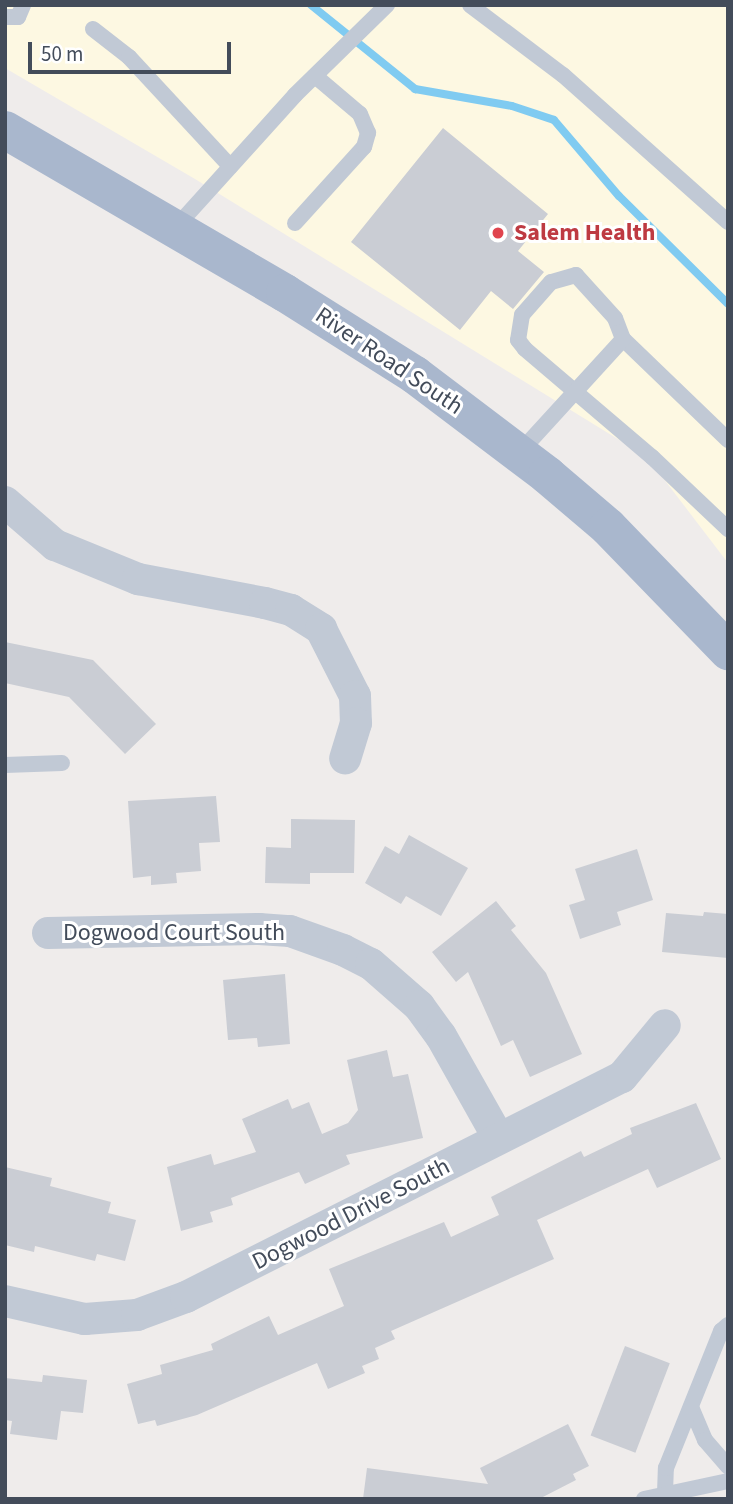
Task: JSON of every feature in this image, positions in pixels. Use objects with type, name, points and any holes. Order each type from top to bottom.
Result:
[{"type":"main road","name":"River Road South","points":[[5,130],[354,335],[519,453],[608,527],[728,652]]},
{"type":"street","points":[[5,502],[55,545],[138,579],[291,610],[321,629],[355,696],[356,723],[345,758]]},
{"type":"street","name":"Dogwood Court South","points":[[48,933],[259,929],[290,932],[342,950],[371,964],[419,1006],[441,1036],[498,1138]]},
{"type":"street","name":"Dogwood Drive South","points":[[5,1301],[85,1319],[136,1315],[266,1259],[498,1138],[622,1077],[665,1025]]},
{"type":"lane","points":[[5,17],[18,17],[23,5]]},
{"type":"lane","points":[[174,228],[331,59],[387,5]]},
{"type":"lane","points":[[470,5],[563,75],[727,219]]},
{"type":"lane","points":[[93,29],[129,57],[230,166]]},
{"type":"lane","points":[[295,223],[364,148],[368,133],[360,114],[315,76]]},
{"type":"lane","points":[[728,440],[623,339],[615,318],[587,283],[576,275],[551,282],[522,314],[518,340],[728,529]]},
{"type":"lane","points":[[519,453],[623,339]]},
{"type":"lane","points":[[5,765],[62,763]]},
{"type":"lane","points":[[665,1493],[662,1478],[721,1331],[728,1325]]},
{"type":"lane","points":[[691,1407],[705,1440],[728,1466]]},
{"type":"lane","points":[[644,1499],[728,1481]]},
{"type":"shaded area","points":[[5,5],[728,5],[728,563],[647,457],[195,179],[5,68]]},
{"type":"building","points":[[443,128],[548,214],[518,251],[544,272],[513,309],[491,291],[460,330],[351,242]]},
{"type":"building","points":[[5,642],[93,660],[156,724],[125,754],[69,697],[5,683]]},
{"type":"building","points":[[216,796],[220,842],[199,843],[201,871],[176,873],[177,883],[151,885],[151,876],[133,878],[128,801]]},
{"type":"building","points":[[291,819],[355,820],[354,873],[310,873],[310,884],[265,883],[266,847],[291,848]]},
{"type":"building","points":[[409,835],[468,868],[441,916],[406,896],[401,904],[365,883],[385,846],[399,854]]},
{"type":"building","points":[[637,849],[653,900],[617,912],[621,925],[580,939],[569,905],[585,900],[575,869]]},
{"type":"building","points":[[496,901],[516,926],[511,930],[546,973],[582,1054],[530,1077],[513,1040],[501,1046],[468,972],[456,982],[432,952]]},
{"type":"building","points":[[704,912],[728,914],[728,958],[662,952],[666,913],[703,916]]},
{"type":"building","points":[[285,974],[290,1044],[258,1047],[257,1038],[228,1040],[223,980]]},
{"type":"building","points":[[387,1050],[393,1077],[408,1074],[423,1138],[346,1155],[350,1164],[305,1184],[299,1172],[231,1198],[233,1205],[210,1212],[213,1222],[181,1231],[167,1167],[211,1154],[214,1165],[256,1152],[242,1119],[288,1099],[292,1109],[309,1102],[322,1134],[348,1123],[358,1110],[347,1060]]},
{"type":"building","points":[[696,1103],[721,1159],[657,1188],[648,1169],[537,1220],[554,1259],[391,1331],[395,1339],[375,1348],[379,1359],[362,1366],[365,1373],[328,1389],[317,1363],[197,1415],[157,1426],[155,1420],[138,1424],[127,1384],[162,1374],[160,1365],[213,1350],[211,1344],[269,1316],[278,1335],[344,1306],[329,1269],[444,1222],[451,1237],[499,1215],[491,1197],[581,1151],[584,1157],[632,1134],[630,1128]]},
{"type":"building","points":[[5,1167],[52,1178],[50,1186],[111,1202],[108,1213],[136,1220],[125,1261],[97,1254],[95,1261],[35,1246],[34,1252],[5,1245]]},
{"type":"building","points":[[625,1346],[670,1363],[635,1453],[591,1436]]},
{"type":"building","points":[[43,1375],[87,1380],[83,1413],[61,1411],[57,1440],[10,1434],[12,1421],[5,1420],[5,1378],[42,1382]]},
{"type":"building","points":[[568,1424],[589,1466],[573,1474],[576,1480],[539,1499],[363,1499],[367,1468],[488,1484],[480,1468]]},
{"type":"waterway","points":[[311,5],[415,89],[512,106],[554,120],[619,196],[728,304]]},
{"type":"place","name":"Salem Health","points":[[498,233]]}]
